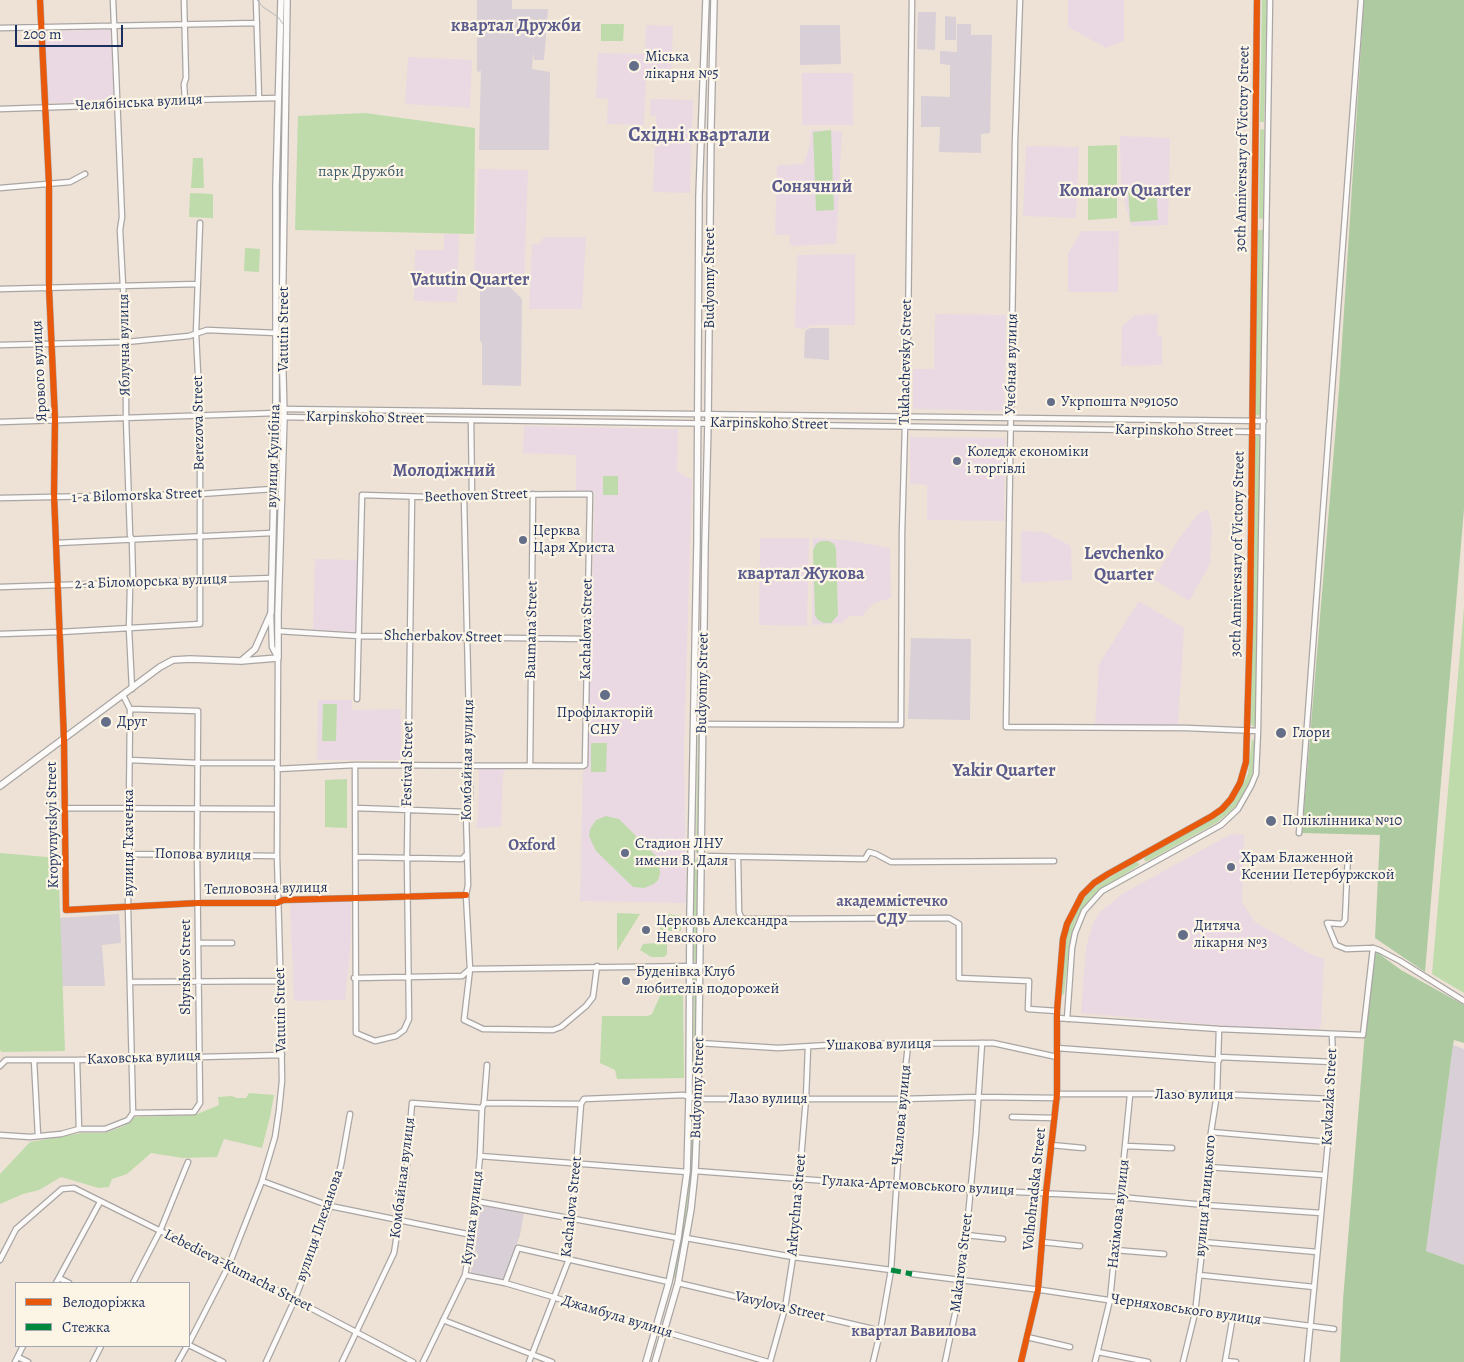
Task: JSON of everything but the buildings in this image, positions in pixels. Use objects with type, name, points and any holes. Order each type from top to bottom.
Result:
[{"type":"main road","name":"Vatutin Street","points":[[276,333],[278,98],[281,0]]},
{"type":"main road","name":"Vatutin Street","points":[[278,658],[284,417],[282,336],[287,0]]},
{"type":"main road","name":"Budyonny Street","points":[[646,1362],[669,1282],[678,1238],[686,1172],[689,1097],[694,724],[699,196],[706,0]]},
{"type":"main road","name":"Budyonny Street","points":[[654,1362],[678,1283],[691,1209],[695,1171],[699,1043],[714,0]]},
{"type":"main road","name":"вулиця Кулібіна","points":[[272,578],[276,333]]},
{"type":"main road","name":"Vatutin Street","points":[[271,613],[272,578]]},
{"type":"main road","points":[[241,661],[255,649],[271,613]]},
{"type":"main road","points":[[0,786],[172,660],[241,661],[278,658]]},
{"type":"main road","points":[[691,856],[701,856]]},
{"type":"street","name":"Ярового вулиця","points":[[40,0],[49,184],[49,288],[55,419],[57,585],[64,740]]},
{"type":"street","name":"Яблучна вулиця","points":[[113,0],[122,217],[120,230],[126,342],[126,418],[130,535],[132,540],[133,582],[130,588],[129,629],[132,689]]},
{"type":"street","points":[[184,0],[185,100]]},
{"type":"street","points":[[256,0],[259,98]]},
{"type":"street","name":"Tukhachevsky Street","points":[[703,724],[901,725],[902,532],[905,426],[907,416],[912,0]]},
{"type":"street","name":"Учєбная вулиця","points":[[1020,0],[1015,142],[1006,727],[1187,728],[1248,731]]},
{"type":"street","name":"30th Anniversary of Victory Street","points":[[1056,1018],[1063,939],[1071,914],[1082,895],[1094,883],[1108,874],[1212,816],[1231,799],[1244,773],[1248,731],[1257,0]]},
{"type":"street","name":"30th Anniversary of Victory Street","points":[[1067,1019],[1072,948],[1075,932],[1084,911],[1102,891],[1221,824],[1236,812],[1246,797],[1256,774],[1264,421],[1270,0]]},
{"type":"street","points":[[1299,833],[1361,0]]},
{"type":"street","points":[[0,28],[257,23]]},
{"type":"street","name":"Челябінська вулиця","points":[[0,109],[118,105],[185,100],[278,98]]},
{"type":"street","points":[[0,188],[70,182],[85,174]]},
{"type":"street","name":"Berezova Street","points":[[129,629],[200,624],[200,416],[196,333],[200,223]]},
{"type":"street","points":[[0,289],[198,284]]},
{"type":"street","points":[[0,345],[126,342],[190,336],[207,330],[276,333],[282,336]]},
{"type":"street","name":"Karpinskoho Street","points":[[0,422],[276,413],[284,409],[1264,421]]},
{"type":"street","name":"Karpinskoho Street","points":[[276,413],[284,417],[1263,432]]},
{"type":"street","points":[[471,420],[472,495]]},
{"type":"street","name":"1-a Bilomorska Street","points":[[0,498],[200,494],[273,489]]},
{"type":"street","name":"Baumana Street","points":[[530,766],[534,494]]},
{"type":"street","name":"Beethoven Street","points":[[359,636],[362,495],[464,498],[472,495],[590,494]]},
{"type":"street","name":"Kachalova Street","points":[[530,766],[585,765],[590,494]]},
{"type":"street","name":"Festival Street","points":[[354,978],[356,1033],[375,1041],[396,1036],[404,1030],[409,1019],[407,857],[412,497]]},
{"type":"street","name":"Комбайная вулиця","points":[[464,498],[470,765],[470,800],[466,812],[468,853],[468,885],[466,895],[470,969],[464,1020],[483,1029],[553,1030],[561,1027],[586,1006],[593,997],[597,966]]},
{"type":"street","points":[[56,543],[272,533]]},
{"type":"street","name":"2-а Біломорська вулиця","points":[[0,587],[272,578]]},
{"type":"street","name":"Vatutin Street","points":[[190,1340],[229,1264],[262,1181],[275,1137],[282,1081],[277,903],[278,658],[272,647],[271,613]]},
{"type":"street","points":[[0,634],[129,629]]},
{"type":"street","name":"Shcherbakov Street","points":[[278,631],[359,636],[586,640]]},
{"type":"street","points":[[358,699],[359,636]]},
{"type":"street","name":"вулиця Ткаченка","points":[[123,695],[130,709],[128,908],[133,1113]]},
{"type":"street","name":"Shyrshov Street","points":[[130,709],[198,711],[197,854],[200,1102],[194,1112],[133,1113]]},
{"type":"street","points":[[694,724],[703,724]]},
{"type":"street","points":[[1248,731],[1258,731]]},
{"type":"street","name":"Kropyvnytskyi Street","points":[[64,740],[66,910]]},
{"type":"street","points":[[130,760],[277,766],[530,766]]},
{"type":"street","points":[[355,765],[357,898],[354,978],[462,976],[470,969],[700,966]]},
{"type":"street","points":[[65,808],[277,809]]},
{"type":"street","points":[[356,808],[466,812]]},
{"type":"street","points":[[701,856],[865,859],[870,852],[891,862],[1054,861]]},
{"type":"street","points":[[356,857],[462,859],[468,853]]},
{"type":"street","name":"Попова вулиця","points":[[129,854],[277,856]]},
{"type":"street","points":[[1348,854],[1345,920],[1342,924],[1327,923],[1336,946],[1346,949],[1372,948],[1379,950],[1400,960],[1464,1001]]},
{"type":"street","points":[[738,858],[739,912],[744,919],[949,918],[959,924],[958,978],[1029,981],[1028,1008],[1057,1011]]},
{"type":"street","name":"Тепловозна вулиця","points":[[66,910],[198,903],[277,903],[283,900],[466,895]]},
{"type":"street","points":[[198,943],[232,943]]},
{"type":"street","name":"Kavkazka Street","points":[[1307,1362],[1328,1142],[1333,1062],[1332,1035],[1363,1035],[1372,948]]},
{"type":"street","points":[[131,982],[198,980],[280,981]]},
{"type":"street","points":[[1056,1018],[1332,1035]]},
{"type":"street","name":"Volhohradska Street","points":[[1021,1362],[1038,1290],[1057,1096],[1056,1018]]},
{"type":"street","name":"вулиця Галицького","points":[[1183,1362],[1195,1313],[1203,1242],[1211,1132],[1217,1094],[1219,1029]]},
{"type":"street","name":"Ушакова вулиця","points":[[699,1043],[778,1048],[846,1044],[993,1043],[1057,1057]]},
{"type":"street","name":"Makarova Street","points":[[946,1362],[962,1280],[979,1097],[982,1043]]},
{"type":"street","name":"Чкалова вулиця","points":[[873,1362],[892,1270],[902,1099],[908,1045]]},
{"type":"street","name":"Arktychna Street","points":[[769,1362],[785,1308],[793,1257],[806,1098],[808,1047]]},
{"type":"street","points":[[1057,1048],[1219,1059],[1333,1062]]},
{"type":"street","name":"Каховська вулиця","points":[[0,1066],[6,1060],[282,1055]]},
{"type":"street","points":[[34,1060],[38,1136]]},
{"type":"street","points":[[77,1060],[79,1129]]},
{"type":"street","name":"Кулика вулиця","points":[[423,1362],[465,1275],[472,1235],[488,1065]]},
{"type":"street","name":"Лазо вулиця","points":[[412,1103],[483,1105],[581,1104],[584,1099],[683,1095],[698,1100],[1217,1094],[1331,1099]]},
{"type":"street","name":"Нахімова вулиця","points":[[1095,1362],[1110,1300],[1130,1095]]},
{"type":"street","name":"Комбайная вулиця","points":[[342,1362],[394,1253],[400,1221],[412,1103]]},
{"type":"street","name":"Kachalova Street","points":[[529,1362],[568,1259],[581,1104]]},
{"type":"street","points":[[0,1135],[38,1136],[61,1134],[79,1129],[105,1129],[128,1120],[133,1113]]},
{"type":"street","name":"вулиця Плеханова","points":[[266,1362],[295,1299],[330,1206],[341,1165],[350,1114]]},
{"type":"street","points":[[1012,1117],[1054,1118]]},
{"type":"street","points":[[1211,1132],[1328,1142]]},
{"type":"street","points":[[1051,1145],[1083,1148]]},
{"type":"street","points":[[1126,1146],[1172,1148]]},
{"type":"street","points":[[480,1156],[686,1172]]},
{"type":"street","points":[[134,1282],[160,1231],[188,1162]]},
{"type":"street","points":[[1208,1167],[1324,1175]]},
{"type":"street","name":"Гулака-Артемовського вулиця","points":[[695,1171],[896,1186],[1120,1197],[1321,1213]]},
{"type":"street","points":[[262,1181],[330,1206],[472,1235]]},
{"type":"street","name":"Lebedieva-Kumacha Street","points":[[0,1260],[16,1229],[62,1189],[74,1188],[229,1264],[412,1362]]},
{"type":"street","points":[[475,1201],[678,1238]]},
{"type":"street","points":[[58,1281],[100,1202]]},
{"type":"street","points":[[966,1235],[1003,1239]]},
{"type":"street","points":[[686,1238],[793,1257],[892,1270]]},
{"type":"street","points":[[1042,1242],[1080,1246]]},
{"type":"street","points":[[1203,1242],[1318,1252]]},
{"type":"street","points":[[505,1283],[518,1248],[669,1282]]},
{"type":"street","points":[[1115,1250],[1164,1254]]},
{"type":"street","name":"Черняховського вулиця","points":[[912,1274],[1195,1313],[1334,1329]]},
{"type":"street","name":"Джамбула вулиця","points":[[465,1275],[505,1283],[769,1362]]},
{"type":"street","points":[[1199,1275],[1314,1287]]},
{"type":"street","name":"Vavylova Street","points":[[678,1283],[878,1330],[880,1333]]},
{"type":"street","points":[[1233,1316],[1226,1361],[1236,1362]]},
{"type":"street","points":[[443,1320],[552,1362]]},
{"type":"street","points":[[1027,1337],[1070,1348]]},
{"type":"street","points":[[190,1345],[223,1362]]},
{"type":"street","points":[[15,1362],[22,1347]]},
{"type":"street","points":[[93,1362],[100,1347]]},
{"type":"street","name":"Vatutin Street","points":[[178,1362],[186,1347]]},
{"type":"street","points":[[1098,1352],[1148,1362]]},
{"type":"street","points":[[18,1356],[28,1362]]},
{"type":"shaded area","points":[[477,0],[512,0],[512,9],[548,9],[544,60],[534,60],[533,52],[532,69],[550,72],[549,150],[479,150],[481,69],[480,72],[477,71]]},
{"type":"shaded area","points":[[1068,0],[1124,0],[1124,41],[1106,48],[1068,27]]},
{"type":"shaded area","points":[[918,12],[936,12],[935,50],[917,49]]},
{"type":"shaded area","points":[[945,16],[956,17],[956,40],[945,40]]},
{"type":"shaded area","points":[[957,24],[971,24],[971,35],[992,35],[990,133],[981,134],[981,153],[939,152],[940,127],[921,127],[921,96],[950,97],[950,65],[940,64],[940,51],[957,52]]},
{"type":"shaded area","name":"Міська лікарня №5","points":[[646,25],[673,26],[671,79],[646,79],[644,125],[607,124],[608,99],[596,98],[598,53],[645,54]]},
{"type":"shaded area","points":[[800,25],[840,25],[841,64],[800,65]]},
{"type":"shaded area","points":[[110,29],[115,102],[47,103],[45,32]]},
{"type":"shaded area","points":[[408,57],[472,60],[470,108],[405,104]]},
{"type":"shaded area","points":[[802,73],[853,73],[853,125],[802,125]]},
{"type":"shaded area","points":[[651,99],[693,100],[690,193],[653,192],[656,116],[650,115]]},
{"type":"shaded area","points":[[811,130],[842,131],[836,244],[790,246],[790,235],[775,235],[777,165],[804,164],[810,144]]},
{"type":"shaded area","points":[[1120,136],[1170,138],[1168,225],[1131,226],[1121,187]]},
{"type":"shaded area","points":[[1026,146],[1079,147],[1076,218],[1023,216]]},
{"type":"shaded area","points":[[478,169],[528,170],[524,281],[474,281]]},
{"type":"shaded area","points":[[1082,231],[1119,231],[1118,292],[1068,292],[1068,253]]},
{"type":"shaded area","points":[[444,234],[459,234],[457,302],[414,301],[415,250],[444,250]]},
{"type":"shaded area","points":[[544,237],[586,237],[582,309],[529,309],[532,244],[539,244]]},
{"type":"shaded area","points":[[855,254],[855,325],[811,325],[804,329],[795,327],[797,255]]},
{"type":"shaded area","points":[[480,281],[506,283],[522,299],[521,386],[482,385]]},
{"type":"shaded area","points":[[935,314],[1006,315],[1004,411],[913,409],[913,369],[934,369]]},
{"type":"shaded area","points":[[1158,314],[1157,335],[1162,335],[1162,365],[1121,366],[1122,326],[1135,315]]},
{"type":"shaded area","points":[[810,328],[829,328],[829,360],[804,358],[805,331]]},
{"type":"shaded area","points":[[524,426],[678,429],[677,471],[692,480],[684,747],[686,903],[580,901],[583,772],[587,767],[595,492],[576,491],[576,455],[523,453]]},
{"type":"shaded area","name":"Коледж економіки і торгівлі","points":[[910,437],[1005,438],[1004,521],[927,520],[927,485],[910,484]]},
{"type":"shaded area","points":[[1208,509],[1212,525],[1210,564],[1189,601],[1153,579],[1198,514]]},
{"type":"shaded area","points":[[1021,531],[1044,532],[1071,546],[1072,580],[1021,583]]},
{"type":"shaded area","points":[[760,538],[809,538],[807,626],[759,625]]},
{"type":"shaded area","points":[[813,538],[847,540],[890,548],[891,598],[874,603],[862,616],[849,616],[842,623],[812,625]]},
{"type":"shaded area","points":[[315,559],[357,560],[357,632],[313,630]]},
{"type":"shaded area","points":[[1139,601],[1184,628],[1178,725],[1095,725],[1099,664]]},
{"type":"shaded area","points":[[911,638],[971,639],[970,720],[908,719]]},
{"type":"shaded area","points":[[318,700],[352,700],[352,710],[401,709],[401,760],[317,760]]},
{"type":"shaded area","points":[[479,769],[506,769],[503,774],[501,827],[476,828],[478,819]]},
{"type":"shaded area","name":"Дитяча лікарня №3","points":[[1231,834],[1244,835],[1242,903],[1255,922],[1314,956],[1324,958],[1321,1026],[1319,1029],[1239,1027],[1081,1013],[1086,947],[1093,923],[1100,912],[1122,894]]},
{"type":"shaded area","points":[[351,901],[351,939],[345,1000],[294,1001],[290,902]]},
{"type":"shaded area","points":[[119,914],[121,943],[102,945],[105,986],[62,986],[59,918]]},
{"type":"shaded area","points":[[1453,1045],[1464,1049],[1464,1265],[1426,1251]]},
{"type":"shaded area","points":[[479,1205],[524,1212],[520,1235],[505,1279],[471,1273]]},
{"type":"green space","points":[[1262,0],[1267,0],[1264,122],[1260,122]]},
{"type":"green space","points":[[1364,0],[1464,0],[1464,509],[1425,972],[1375,938],[1380,835],[1302,833],[1339,389]]},
{"type":"green space","points":[[601,24],[624,24],[623,41],[601,41]]},
{"type":"green space","name":"парк Дружби","points":[[365,113],[475,128],[474,234],[295,230],[298,116]]},
{"type":"green space","points":[[831,130],[834,210],[816,211],[813,132]]},
{"type":"green space","points":[[1260,130],[1264,130],[1263,219],[1259,218]]},
{"type":"green space","points":[[1117,145],[1117,218],[1088,220],[1088,146]]},
{"type":"green space","points":[[193,158],[203,158],[204,188],[191,188]]},
{"type":"green space","points":[[1156,186],[1158,220],[1130,222],[1128,188]]},
{"type":"green space","points":[[191,193],[213,194],[213,218],[189,217]]},
{"type":"green space","points":[[1258,230],[1263,230],[1260,414],[1258,416],[1255,414]]},
{"type":"green space","points":[[245,248],[260,249],[259,272],[244,271]]},
{"type":"green space","points":[[1258,434],[1260,437],[1256,725],[1254,727],[1251,724],[1255,437]]},
{"type":"green space","points":[[603,476],[618,476],[618,495],[603,495]]},
{"type":"green space","points":[[821,541],[829,541],[834,544],[836,549],[838,615],[831,623],[824,623],[818,620],[815,615],[813,550],[816,544]]},
{"type":"green space","points":[[1464,607],[1464,993],[1432,974]]},
{"type":"green space","points":[[323,704],[337,704],[336,741],[322,741]]},
{"type":"green space","points":[[698,729],[700,729],[699,852],[697,853],[696,852]]},
{"type":"green space","points":[[1252,739],[1256,741],[1255,765],[1247,789],[1234,808],[1218,822],[1145,861],[1145,857],[1218,816],[1235,800],[1248,774]]},
{"type":"green space","points":[[591,743],[607,743],[606,772],[591,772]]},
{"type":"green space","points":[[347,779],[347,828],[325,827],[325,780]]},
{"type":"green space","name":"Стадион ЛНУ имени В. Даля","points":[[606,816],[619,819],[659,859],[660,874],[654,884],[644,888],[633,887],[596,851],[589,836],[590,829],[596,820]]},
{"type":"green space","points":[[0,853],[58,858],[65,1051],[2,1052],[0,1050]]},
{"type":"green space","points":[[696,859],[698,861],[696,962],[694,961],[693,911],[694,861]]},
{"type":"green space","points":[[1136,862],[1140,864],[1099,890],[1080,913],[1075,922],[1070,941],[1064,994],[1062,995],[1066,942],[1070,923],[1076,909],[1089,892],[1099,884]]},
{"type":"green space","points":[[617,913],[640,914],[617,951]]},
{"type":"green space","points":[[667,914],[681,916],[681,931],[670,931],[656,922],[659,917]]},
{"type":"green space","points":[[656,923],[667,931],[667,954],[664,957],[651,957],[640,950],[643,944],[655,943],[661,933],[660,927]]},
{"type":"green space","points":[[1374,950],[1401,970],[1464,1005],[1464,1043],[1454,1040],[1453,1045],[1426,1251],[1464,1265],[1464,1362],[1340,1362],[1343,1300],[1366,1019]]},
{"type":"green space","points":[[694,972],[697,972],[696,1088],[693,1089]]},
{"type":"green space","points":[[669,987],[679,988],[683,995],[684,1078],[617,1079],[615,1070],[600,1063],[602,1016],[648,1016],[652,1014],[660,996]]},
{"type":"green space","points":[[249,1093],[274,1095],[262,1148],[224,1139],[217,1157],[183,1158],[151,1153],[127,1174],[112,1179],[109,1187],[99,1188],[61,1177],[39,1190],[23,1194],[0,1204],[0,1174],[30,1142],[81,1133],[105,1133],[124,1126],[135,1117],[195,1115],[219,1105],[218,1097],[246,1098]]},
{"type":"green space","points":[[694,1111],[696,1113],[691,1192],[677,1278],[673,1277],[686,1206],[691,1113]]},
{"type":"tram line","points":[[257,0],[263,7],[278,17],[283,24]]},
{"type":"marked path","points":[[891,1270],[912,1274]]},
{"type":"cycle path","points":[[40,0],[49,184],[49,288],[55,419],[54,494],[64,740],[66,910],[198,903],[277,903],[283,900],[466,895]]},
{"type":"cycle path","points":[[1021,1362],[1038,1290],[1057,1094],[1057,1011],[1063,939],[1067,924],[1082,895],[1094,883],[1222,809],[1231,799],[1240,783],[1246,762],[1250,626],[1257,0]]},
{"type":"place","name":"Міська лікарня №5","points":[[634,66]]},
{"type":"place","name":"Укрпошта №91050","points":[[1051,402]]},
{"type":"place","name":"Коледж економіки і торгівлі","points":[[957,461]]},
{"type":"place","name":"Церква Царя Христа","points":[[523,540]]},
{"type":"place","name":"Профілакторій СНУ","points":[[605,695]]},
{"type":"place","name":"Друг","points":[[106,722]]},
{"type":"place","name":"Глори","points":[[1281,733]]},
{"type":"place","name":"Поліклінника №10","points":[[1271,821]]},
{"type":"place","name":"Стадион ЛНУ имени В. Даля","points":[[625,853]]},
{"type":"place","name":"Храм Блаженной Ксении Петербуржской","points":[[1231,867]]},
{"type":"place","name":"Церковь Александра Невского","points":[[646,930]]},
{"type":"place","name":"Дитяча лікарня №3","points":[[1183,935]]},
{"type":"place","name":"Буденівка Клуб любителів подорожей","points":[[626,981]]},
{"type":"district","name":"квартал Дружби","points":[[516,27]]},
{"type":"district","name":"Східні квартали","points":[[699,136]]},
{"type":"district","name":"Сонячний","points":[[812,188]]},
{"type":"district","name":"Komarov Quarter","points":[[1125,192]]},
{"type":"district","name":"Vatutin Quarter","points":[[470,281]]},
{"type":"district","name":"Молодіжний","points":[[444,472]]},
{"type":"district","name":"Levchenko Quarter","points":[[1124,565]]},
{"type":"district","name":"квартал Жукова","points":[[801,575]]},
{"type":"district","name":"Yakir Quarter","points":[[1004,772]]},
{"type":"district","name":"Oxford","points":[[532,846]]},
{"type":"district","name":"академмістечко СДУ","points":[[892,911]]},
{"type":"district","name":"квартал Вавилова","points":[[914,1332]]}]
